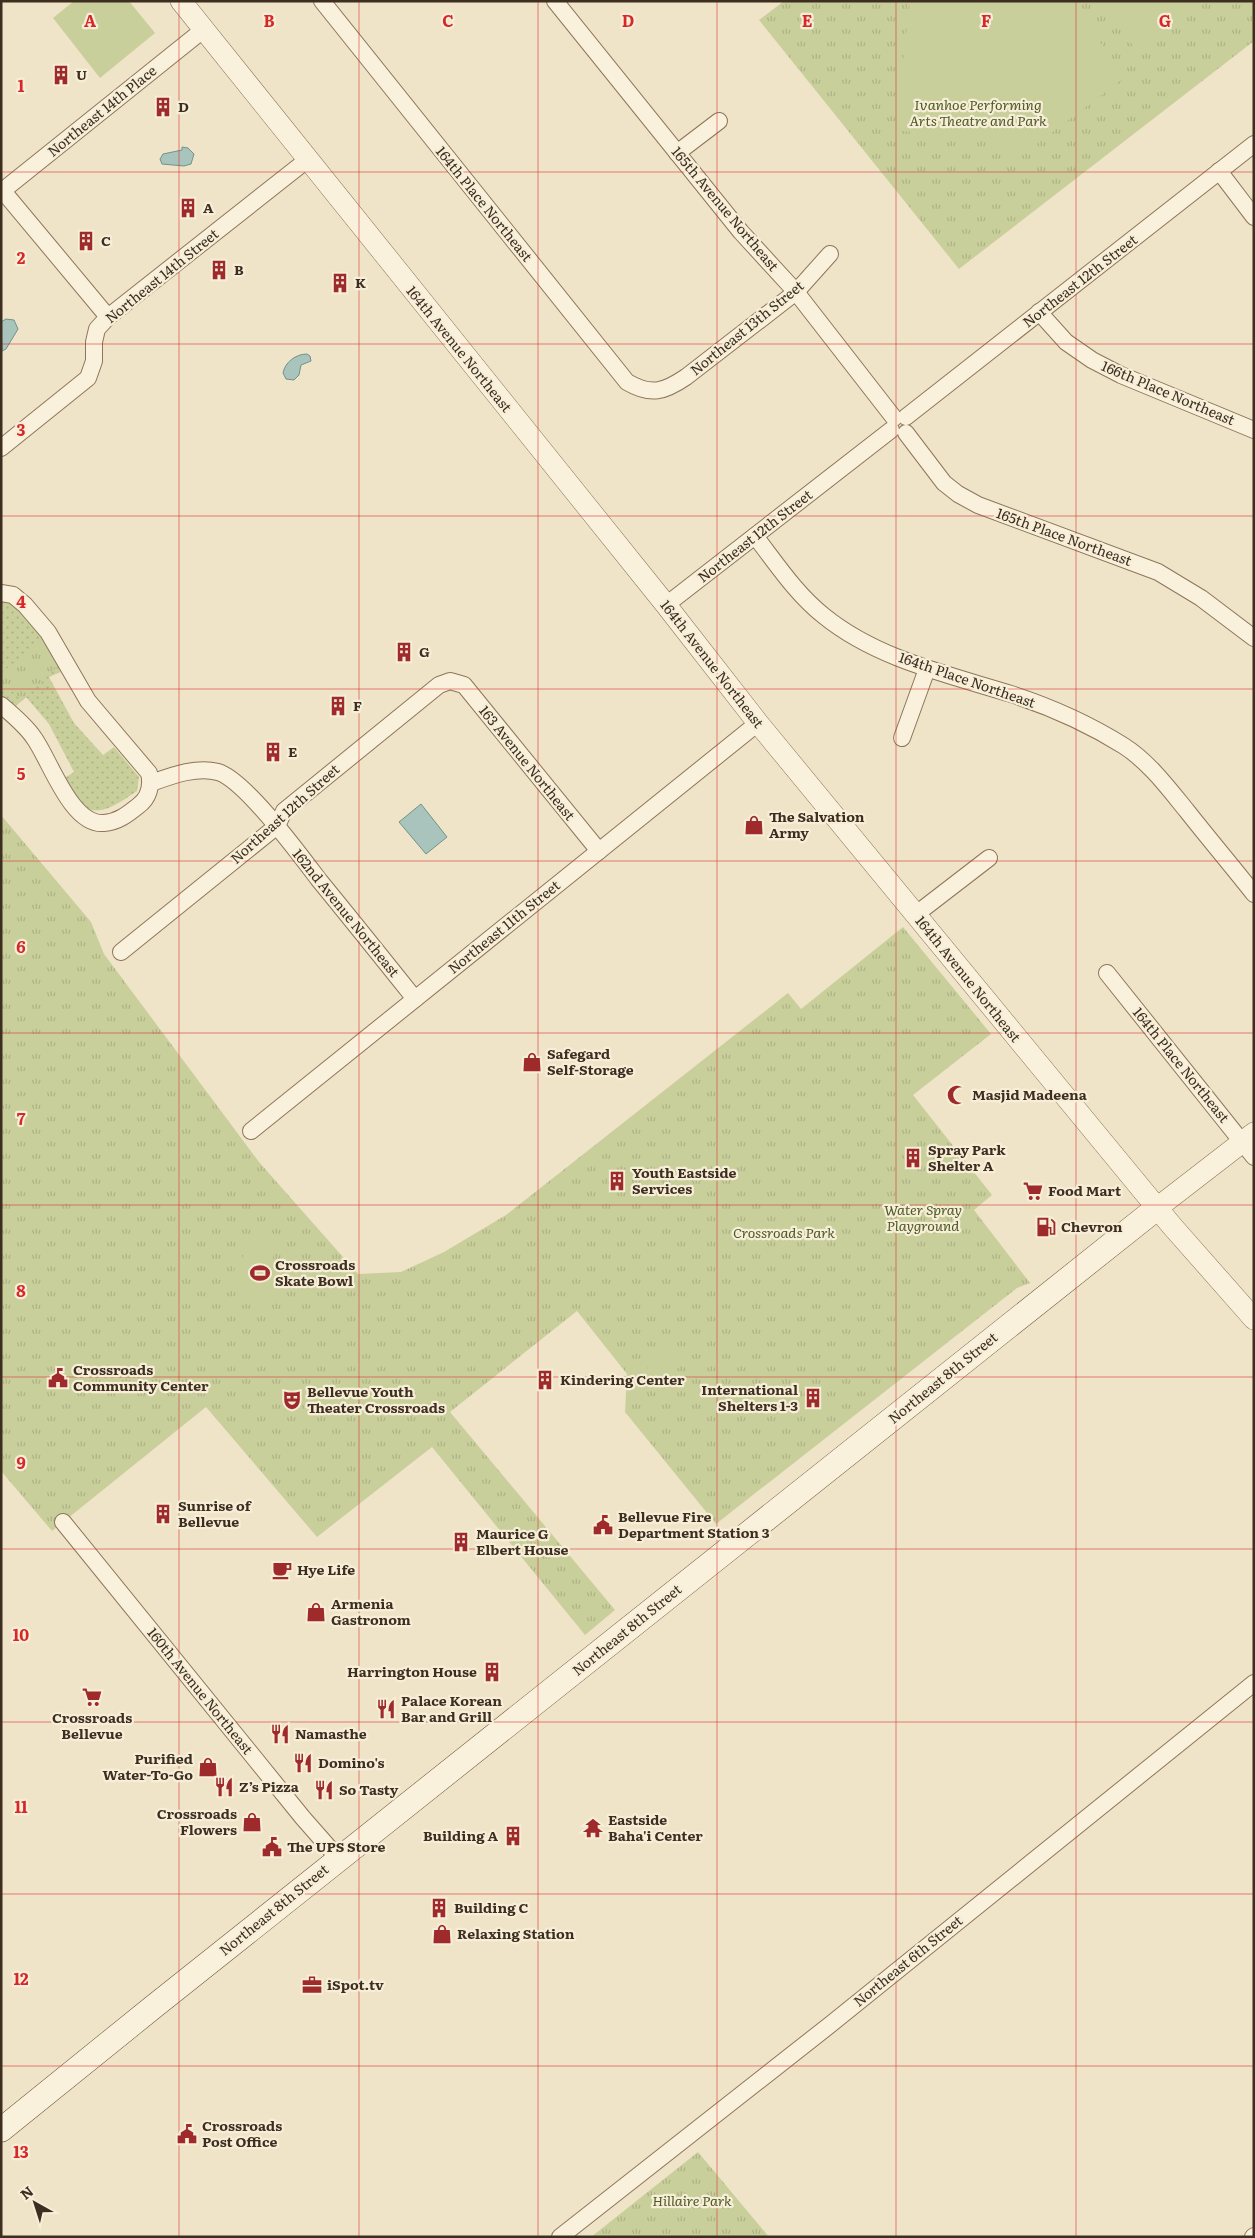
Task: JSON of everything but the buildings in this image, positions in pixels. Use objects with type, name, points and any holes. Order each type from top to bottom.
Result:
[{"type":"main road","name":"Northeast 8th Street","points":[[1,2130],[1157,1208]]},
{"type":"street","name":"164th Avenue Northeast","points":[[180,1],[666,605],[758,723],[1157,1208],[1254,1320]]},
{"type":"street","name":"164th Place Northeast","points":[[322,1],[627,382],[641,390],[657,392]]},
{"type":"street","name":"165th Avenue Northeast","points":[[555,1],[741,232],[796,292],[899,424]]},
{"type":"street","name":"Northeast 14th Place","points":[[2,191],[203,30]]},
{"type":"street","points":[[677,153],[719,121]]},
{"type":"street","name":"Northeast 12th Street","points":[[666,605],[1254,144]]},
{"type":"street","name":"Northeast 14th Street","points":[[1,448],[88,378],[94,361],[94,342],[97,329],[108,317],[307,160]]},
{"type":"street","points":[[1219,171],[1254,217]]},
{"type":"street","points":[[2,191],[108,317]]},
{"type":"street","name":"Northeast 13th Street","points":[[657,392],[686,378],[796,292],[830,254]]},
{"type":"street","name":"166th Place Northeast","points":[[1039,312],[1066,342],[1092,360],[1121,375],[1254,430]]},
{"type":"street","name":"165th Place Northeast","points":[[899,424],[944,483],[958,494],[978,505],[1158,572],[1201,598],[1254,638]]},
{"type":"street","name":"164th Place Northeast","points":[[754,536],[801,595],[823,616],[846,632],[926,669],[1013,695],[1073,717],[1126,748],[1154,772],[1254,894]]},
{"type":"street","points":[[1,593],[13,595],[25,604],[48,632],[88,701],[149,773],[151,782],[146,800],[120,819],[103,824],[87,819],[61,788],[34,737],[1,706]]},
{"type":"street","points":[[902,738],[926,669]]},
{"type":"street","name":"Northeast 12th Street","points":[[121,952],[276,826],[284,811],[439,685],[450,681]]},
{"type":"street","name":"163 Avenue Northeast","points":[[450,681],[464,685],[599,851]]},
{"type":"street","name":"Northeast 11th Street","points":[[250,1131],[758,723]]},
{"type":"street","name":"162nd Avenue Northeast","points":[[151,782],[186,772],[218,772],[235,781],[276,826],[414,999]]},
{"type":"street","points":[[915,915],[989,858]]},
{"type":"street","name":"164th Place Northeast","points":[[1107,973],[1250,1144]]},
{"type":"street","name":"Northeast 8th Street","points":[[1157,1208],[1250,1144]]},
{"type":"street","name":"160th Avenue Northeast","points":[[63,1522],[303,1818],[339,1859]]},
{"type":"street","name":"Northeast 6th Street","points":[[560,2237],[830,2024],[1254,1683]]},
{"type":"green space","points":[[74,1],[129,1],[155,33],[100,78],[53,18]]},
{"type":"green space","name":"Ivanhoe Performing Arts Theatre and Park","points":[[784,1],[1254,1],[1254,41],[959,269],[759,20]]},
{"type":"green space","points":[[910,1],[1070,1],[1122,72],[1120,81],[1014,161],[1003,142],[895,130]]},
{"type":"green space","points":[[1098,1],[1194,1],[1135,48]]},
{"type":"green space","points":[[1,599],[18,608],[28,618],[58,663],[61,672],[49,677],[74,723],[103,755],[114,747],[139,777],[137,791],[117,804],[96,811],[81,805],[63,779],[74,772],[49,724],[26,697],[15,707],[1,697]]},
{"type":"green space","points":[[44,639],[59,665],[22,701],[13,692],[1,688],[1,673]]},
{"type":"green space","name":"Crossroads Park","points":[[1,815],[91,922],[104,954],[259,1162],[358,1274],[401,1272],[444,1252],[506,1215],[788,993],[801,1009],[903,927],[991,1034],[913,1095],[992,1195],[974,1210],[1030,1283],[1017,1288],[716,1524],[625,1412],[627,1374],[577,1311],[450,1412],[615,1610],[585,1635],[432,1447],[317,1537],[206,1407],[52,1531],[1,1471]]},
{"type":"green space","name":"Crossroads Skate Bowl","points":[[259,1238],[271,1241],[273,1259],[278,1264],[281,1264],[285,1274],[285,1278],[277,1286],[273,1298],[270,1298],[265,1307],[245,1299],[238,1283],[239,1278],[234,1272],[236,1262],[243,1257],[245,1248]]},
{"type":"green space","points":[[658,1341],[684,1352],[672,1382],[646,1372]]},
{"type":"green space","name":"Hillaire Park","points":[[698,2152],[769,2237],[591,2237]]},
{"type":"water","points":[[182,147],[188,148],[194,154],[191,164],[184,166],[162,164],[160,159],[163,154],[182,150]]},
{"type":"water","points":[[6,319],[14,320],[18,329],[6,349],[2,351],[1,322]]},
{"type":"water","points":[[307,354],[310,356],[311,361],[301,365],[299,375],[294,380],[286,379],[283,373],[289,362],[299,355]]},
{"type":"water","points":[[421,804],[447,837],[426,854],[399,822]]},
{"type":"place","name":"U","points":[[61,75]]},
{"type":"place","name":"D","points":[[163,107]]},
{"type":"place","name":"A","points":[[188,208]]},
{"type":"place","name":"C","points":[[86,241]]},
{"type":"place","name":"B","points":[[219,270]]},
{"type":"place","name":"K","points":[[340,283]]},
{"type":"place","name":"G","points":[[404,652]]},
{"type":"place","name":"F","points":[[338,706]]},
{"type":"place","name":"E","points":[[273,752]]},
{"type":"place","name":"The Salvation Army","points":[[754,825]]},
{"type":"place","name":"Safegard Self-Storage","points":[[532,1062]]},
{"type":"place","name":"Masjid Madeena","points":[[957,1095]]},
{"type":"place","name":"Spray Park Shelter A","points":[[913,1158]]},
{"type":"place","name":"Youth Eastside Services","points":[[617,1181]]},
{"type":"place","name":"Food Mart","points":[[1033,1191]]},
{"type":"place","name":"Chevron","points":[[1046,1227]]},
{"type":"place","name":"Crossroads Skate Bowl","points":[[260,1273]]},
{"type":"place","name":"Crossroads Community Center","points":[[58,1378]]},
{"type":"place","name":"Kindering Center","points":[[545,1380]]},
{"type":"place","name":"International Shelters 1-3","points":[[813,1398]]},
{"type":"place","name":"Bellevue Youth Theater Crossroads","points":[[292,1400]]},
{"type":"place","name":"Sunrise of Bellevue","points":[[163,1514]]},
{"type":"place","name":"Bellevue Fire Department Station 3","points":[[603,1525]]},
{"type":"place","name":"Maurice G Elbert House","points":[[461,1542]]},
{"type":"place","name":"Hye Life","points":[[282,1570]]},
{"type":"place","name":"Armenia Gastronom","points":[[316,1612]]},
{"type":"place","name":"Harrington House","points":[[492,1672]]},
{"type":"place","name":"Crossroads Bellevue","points":[[92,1697]]},
{"type":"place","name":"Palace Korean Bar and Grill","points":[[386,1709]]},
{"type":"place","name":"Namasthe","points":[[280,1734]]},
{"type":"place","name":"Domino's","points":[[303,1763]]},
{"type":"place","name":"Purified Water-To-Go","points":[[208,1767]]},
{"type":"place","name":"Z’s Pizza","points":[[224,1787]]},
{"type":"place","name":"So Tasty","points":[[324,1790]]},
{"type":"place","name":"Crossroads Flowers","points":[[252,1822]]},
{"type":"place","name":"Eastside Baha'i Center","points":[[593,1828]]},
{"type":"place","name":"Building A","points":[[513,1836]]},
{"type":"place","name":"The UPS Store","points":[[272,1847]]},
{"type":"place","name":"Building C","points":[[439,1908]]},
{"type":"place","name":"Relaxing Station","points":[[442,1934]]},
{"type":"place","name":"iSpot.tv","points":[[312,1985]]},
{"type":"place","name":"Crossroads Post Office","points":[[187,2134]]},
{"type":"park label","name":"Water Spray Playground","points":[[923,1218]]}]
